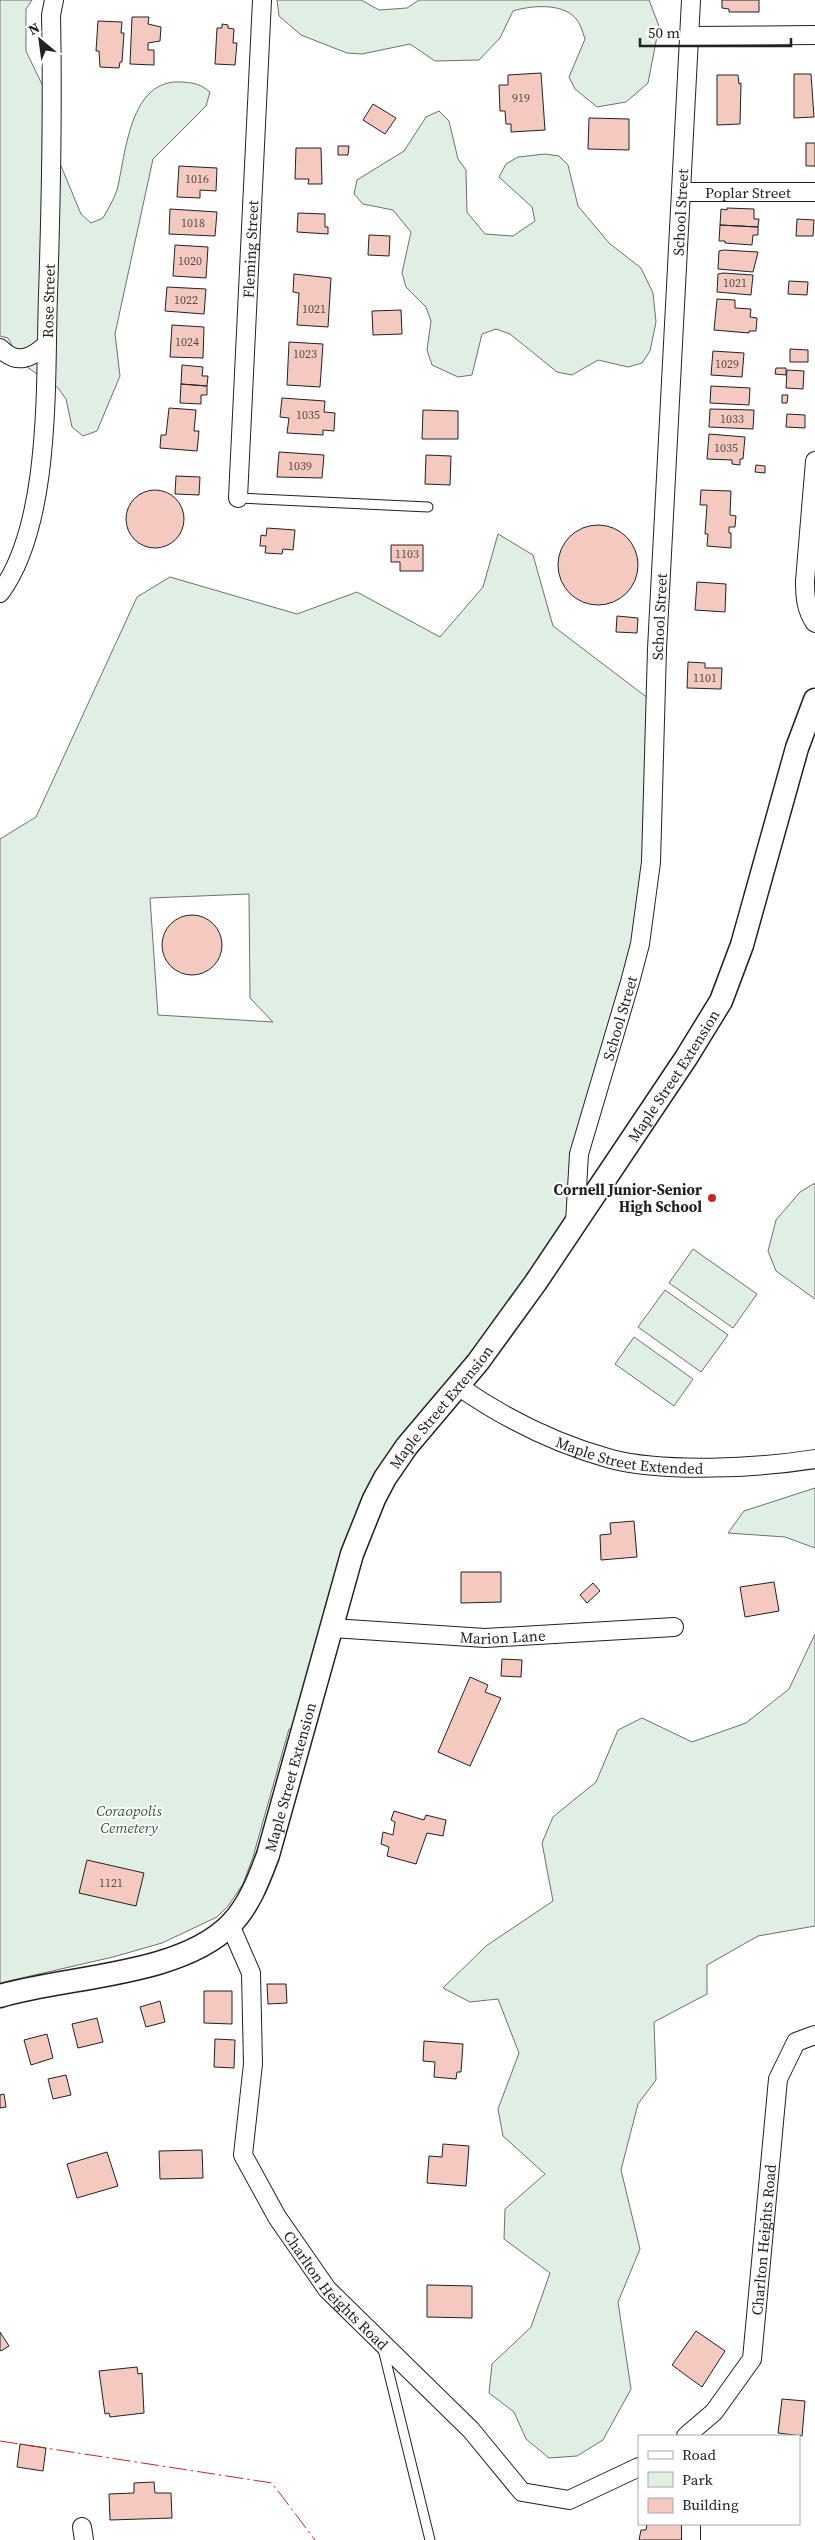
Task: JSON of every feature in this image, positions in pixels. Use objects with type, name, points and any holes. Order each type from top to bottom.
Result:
[{"type":"street","name":"Rose Street","points":[[0,593],[17,566],[27,536],[40,474],[43,443],[52,172],[52,15],[54,0]]},
{"type":"street","name":"Fleming Street","points":[[238,498],[262,0]]},
{"type":"street","name":"School Street","points":[[575,1223],[579,1154],[640,944],[651,862],[657,649],[691,0]]},
{"type":"street","points":[[690,36],[815,35]]},
{"type":"street","name":"Poplar Street","points":[[682,192],[815,192]]},
{"type":"street","points":[[0,348],[15,359],[25,360],[35,356],[46,345]]},
{"type":"street","points":[[815,461],[805,582],[809,615],[815,623]]},
{"type":"street","name":"Maple Street Extension","points":[[0,1996],[151,1964],[194,1948],[230,1925],[252,1894],[268,1855],[352,1554],[378,1492],[407,1446],[502,1330],[686,1058],[720,1001],[742,945],[797,748],[815,700]]},
{"type":"street","name":"Maple Street Extended","points":[[458,1386],[486,1406],[529,1429],[612,1459],[653,1466],[726,1466],[790,1463],[815,1459]]},
{"type":"street","name":"Marion Lane","points":[[332,1628],[485,1638],[674,1627]]},
{"type":"street","name":"Charlton Heights Road","points":[[230,1925],[252,1973],[253,2064],[243,2155],[277,2217],[327,2289],[471,2430],[522,2492],[569,2500],[638,2467]]},
{"type":"street","name":"Charlton Heights Road","points":[[690,2434],[714,2412],[752,2359],[778,2079],[796,2042],[815,2036]]},
{"type":"street","points":[[691,2525],[691,2540]]},
{"type":"lane","points":[[238,498],[428,507]]},
{"type":"lane","points":[[382,2344],[430,2540]]},
{"type":"green space","points":[[0,0],[32,0],[26,9],[26,51],[51,103],[59,161],[81,214],[91,223],[103,218],[114,197],[133,121],[141,105],[151,92],[164,84],[182,82],[197,84],[210,92],[206,106],[153,159],[115,334],[120,376],[97,431],[83,436],[72,427],[66,399],[58,388],[21,363],[8,338],[0,336]]},
{"type":"green space","points":[[277,0],[361,0],[379,10],[407,8],[419,0],[649,0],[659,26],[648,83],[626,102],[597,107],[575,89],[569,77],[585,39],[575,17],[566,11],[551,7],[535,7],[513,11],[500,38],[479,60],[435,61],[410,44],[362,54],[347,53],[301,35],[279,16]]},
{"type":"green space","points":[[439,111],[449,121],[458,159],[466,170],[467,212],[485,234],[513,236],[535,221],[532,207],[499,177],[506,164],[518,157],[545,154],[559,156],[568,165],[578,206],[609,243],[641,268],[653,293],[656,322],[650,351],[642,363],[628,367],[598,360],[572,375],[557,372],[510,334],[496,329],[482,334],[472,375],[458,377],[432,365],[427,350],[431,321],[426,307],[406,287],[402,273],[411,232],[393,210],[363,204],[354,194],[357,180],[404,151],[426,117]]},
{"type":"green space","name":"Coraopolis Cemetery","points":[[498,534],[533,555],[553,626],[657,705],[646,902],[586,1124],[575,1223],[385,1478],[303,1732],[289,1729],[253,1857],[243,1884],[228,1906],[217,1917],[162,1943],[113,1957],[0,1983],[0,839],[36,817],[137,597],[170,577],[297,614],[357,592],[440,637],[483,587]],"holes":[[[249,894],[250,998],[273,1022],[158,1015],[150,898]]]},
{"type":"green space","points":[[815,1183],[815,1299],[776,1271],[768,1251],[776,1220],[800,1192]]},
{"type":"green space","points":[[693,1249],[757,1294],[733,1328],[669,1283]]},
{"type":"green space","points":[[665,1290],[728,1335],[701,1372],[638,1327]]},
{"type":"green space","points":[[634,1337],[693,1379],[674,1406],[615,1364]]},
{"type":"green space","points":[[815,1488],[815,1548],[785,1537],[728,1533],[744,1511]]},
{"type":"green space","points":[[815,1634],[815,1926],[758,1936],[707,1965],[707,1994],[654,2022],[656,2080],[638,2104],[621,2170],[640,2249],[618,2302],[631,2389],[603,2440],[577,2456],[549,2458],[526,2439],[514,2412],[489,2393],[492,2364],[531,2327],[550,2273],[504,2239],[505,2209],[545,2174],[503,2136],[498,2109],[519,2053],[498,1999],[470,2002],[443,1988],[486,1946],[553,1901],[542,1843],[553,1817],[596,1782],[618,1730],[642,1718],[692,1742],[746,1723],[789,1689]]},
{"type":"building","points":[[722,0],[759,0],[759,12],[729,12],[729,9],[722,8]]},
{"type":"building","points":[[132,17],[149,17],[148,24],[161,27],[160,41],[148,43],[148,50],[154,50],[154,65],[130,64]]},
{"type":"building","points":[[98,21],[122,22],[121,33],[124,33],[122,62],[120,62],[119,68],[100,67],[99,51],[96,51]]},
{"type":"building","points":[[222,24],[234,29],[233,43],[237,43],[235,65],[215,64],[217,28],[222,28]]},
{"type":"building","points":[[541,73],[545,130],[511,132],[511,124],[506,124],[505,111],[500,111],[499,85],[508,85],[508,75]]},
{"type":"building","points":[[794,74],[811,74],[814,117],[794,118]]},
{"type":"building","points":[[717,75],[738,75],[739,84],[741,83],[740,124],[717,125]]},
{"type":"building","points":[[373,104],[396,118],[385,134],[363,120]]},
{"type":"building","points":[[589,118],[629,119],[629,150],[588,149]]},
{"type":"building","points":[[806,143],[815,143],[815,166],[806,166]]},
{"type":"building","points":[[338,146],[349,146],[348,155],[338,155]]},
{"type":"building","points":[[296,148],[321,148],[322,184],[308,184],[309,179],[295,179]]},
{"type":"building","points":[[179,166],[217,168],[216,191],[200,190],[200,198],[177,197]]},
{"type":"building","points":[[727,208],[754,209],[754,219],[759,219],[758,227],[720,225],[721,209],[727,210]]},
{"type":"building","points":[[170,209],[217,212],[215,236],[169,234]]},
{"type":"building","points":[[298,213],[325,214],[325,227],[328,227],[328,234],[297,232]]},
{"type":"building","points":[[797,219],[814,220],[813,236],[796,236]]},
{"type":"building","points":[[720,225],[758,227],[758,235],[753,235],[752,245],[725,243],[725,241],[719,241]]},
{"type":"building","points":[[369,235],[390,236],[389,256],[368,255]]},
{"type":"building","points":[[175,245],[208,247],[206,278],[173,276]]},
{"type":"building","points":[[719,251],[758,252],[753,272],[718,269]]},
{"type":"building","points":[[294,274],[331,278],[328,327],[297,325],[299,293],[293,292]]},
{"type":"building","points":[[718,274],[753,275],[751,295],[717,292]]},
{"type":"building","points":[[789,281],[808,282],[807,295],[788,294]]},
{"type":"building","points":[[167,287],[206,289],[204,314],[165,311]]},
{"type":"building","points":[[717,299],[735,300],[735,308],[751,309],[750,317],[757,318],[756,331],[749,331],[749,333],[714,330]]},
{"type":"building","points":[[401,310],[402,334],[373,335],[372,311]]},
{"type":"building","points":[[172,325],[204,327],[203,358],[170,357]]},
{"type":"building","points":[[289,342],[323,344],[320,387],[287,385]]},
{"type":"building","points":[[790,349],[808,350],[808,362],[790,362]]},
{"type":"building","points":[[713,351],[744,353],[742,377],[711,375]]},
{"type":"building","points":[[182,365],[203,367],[202,376],[208,376],[207,386],[181,384]]},
{"type":"building","points":[[776,368],[786,368],[786,375],[775,374]]},
{"type":"building","points":[[787,370],[804,371],[803,389],[786,388]]},
{"type":"building","points":[[181,384],[207,386],[207,395],[201,395],[201,404],[180,403]]},
{"type":"building","points":[[711,386],[750,388],[749,405],[710,403]]},
{"type":"building","points":[[782,395],[788,395],[787,403],[782,403]]},
{"type":"building","points":[[282,398],[325,401],[324,412],[335,413],[334,431],[323,430],[323,435],[287,433],[289,418],[280,417]]},
{"type":"building","points":[[169,408],[196,410],[194,431],[199,431],[197,451],[160,448],[161,435],[166,435]]},
{"type":"building","points":[[710,409],[754,410],[753,429],[709,427]]},
{"type":"building","points":[[423,410],[458,411],[458,439],[422,439]]},
{"type":"building","points":[[787,414],[805,415],[805,428],[786,427]]},
{"type":"building","points":[[709,434],[745,437],[743,459],[740,459],[740,465],[732,464],[732,460],[707,459]]},
{"type":"building","points":[[279,452],[324,455],[322,478],[277,477]]},
{"type":"building","points":[[426,455],[451,456],[450,485],[425,484]]},
{"type":"building","points":[[756,465],[765,466],[765,473],[755,472]]},
{"type":"building","points":[[176,476],[200,477],[199,495],[175,494]]},
{"type":"building","points":[[149,490],[161,490],[176,498],[184,513],[184,525],[176,540],[161,548],[149,548],[134,540],[126,525],[126,513],[134,498]]},
{"type":"building","points":[[701,490],[731,491],[730,515],[736,516],[735,527],[729,527],[731,548],[707,546],[708,534],[705,534],[707,505],[700,505]]},
{"type":"building","points":[[598,525],[613,528],[626,537],[635,550],[638,565],[635,580],[626,593],[613,602],[598,605],[583,602],[570,593],[561,580],[558,565],[561,550],[570,537],[583,528]]},
{"type":"building","points":[[267,528],[295,530],[293,550],[283,549],[282,554],[265,553],[266,546],[260,546],[261,535],[266,536]]},
{"type":"building","points":[[391,545],[423,545],[423,571],[400,571],[400,562],[391,562]]},
{"type":"building","points":[[697,582],[726,584],[725,612],[695,610]]},
{"type":"building","points":[[617,616],[638,618],[637,633],[616,632]]},
{"type":"building","points":[[688,662],[705,663],[705,668],[722,668],[721,689],[687,688]]},
{"type":"building","points":[[192,915],[209,920],[217,928],[222,945],[217,962],[209,970],[192,975],[175,970],[167,962],[162,945],[167,928],[175,920]]},
{"type":"building","points":[[634,1521],[637,1557],[601,1560],[600,1535],[611,1534],[610,1523]]},
{"type":"building","points":[[461,1572],[501,1572],[501,1602],[461,1603]]},
{"type":"building","points":[[774,1582],[779,1611],[745,1617],[740,1587]]},
{"type":"building","points":[[593,1583],[600,1591],[587,1603],[580,1595]]},
{"type":"building","points":[[502,1659],[522,1660],[521,1677],[501,1676]]},
{"type":"building","points":[[470,1677],[488,1685],[485,1692],[501,1698],[470,1766],[438,1752]]},
{"type":"building","points":[[394,1811],[424,1820],[426,1815],[446,1820],[443,1836],[427,1833],[416,1864],[387,1856],[389,1847],[381,1844],[383,1832],[393,1835],[395,1822],[391,1820]]},
{"type":"building","points":[[87,1860],[144,1873],[136,1906],[79,1893]]},
{"type":"building","points":[[267,1984],[286,1984],[287,2003],[268,2004]]},
{"type":"building","points":[[204,1991],[232,1991],[232,2024],[204,2023]]},
{"type":"building","points":[[160,2001],[165,2022],[146,2027],[140,2007]]},
{"type":"building","points":[[97,2018],[103,2042],[78,2048],[72,2024]]},
{"type":"building","points":[[47,2034],[53,2058],[31,2065],[24,2040]]},
{"type":"building","points":[[215,2039],[235,2040],[234,2068],[214,2067]]},
{"type":"building","points":[[424,2041],[463,2044],[461,2072],[457,2072],[456,2079],[434,2077],[435,2062],[423,2061]]},
{"type":"building","points":[[66,2075],[71,2095],[53,2099],[48,2079]]},
{"type":"building","points":[[4,2094],[6,2107],[0,2108],[0,2095]]},
{"type":"building","points":[[443,2144],[469,2146],[466,2186],[427,2183],[429,2156],[442,2157]]},
{"type":"building","points":[[202,2150],[203,2178],[160,2179],[159,2151]]},
{"type":"building","points":[[107,2152],[118,2186],[77,2198],[67,2164]]},
{"type":"building","points":[[427,2285],[472,2286],[472,2318],[427,2317]]},
{"type":"building","points":[[696,2331],[725,2351],[702,2387],[672,2365]]},
{"type":"building","points":[[0,2332],[9,2346],[1,2351],[0,2350]]},
{"type":"building","points":[[137,2367],[138,2374],[142,2373],[144,2413],[110,2417],[109,2413],[105,2414],[99,2371]]},
{"type":"building","points":[[782,2399],[805,2401],[802,2436],[778,2433]]},
{"type":"building","points":[[20,2444],[46,2448],[43,2471],[17,2467]]},
{"type":"building","points":[[154,2482],[155,2493],[171,2493],[172,2518],[110,2520],[109,2494],[134,2493],[134,2483]]},
{"type":"building","points":[[647,2525],[688,2525],[686,2540],[639,2540],[641,2530],[646,2530]]},
{"type":"power","points":[[0,2441],[272,2483],[315,2540]]},
{"type":"place","name":"Cornell Junior-Senior High School","points":[[712,1198]]}]
